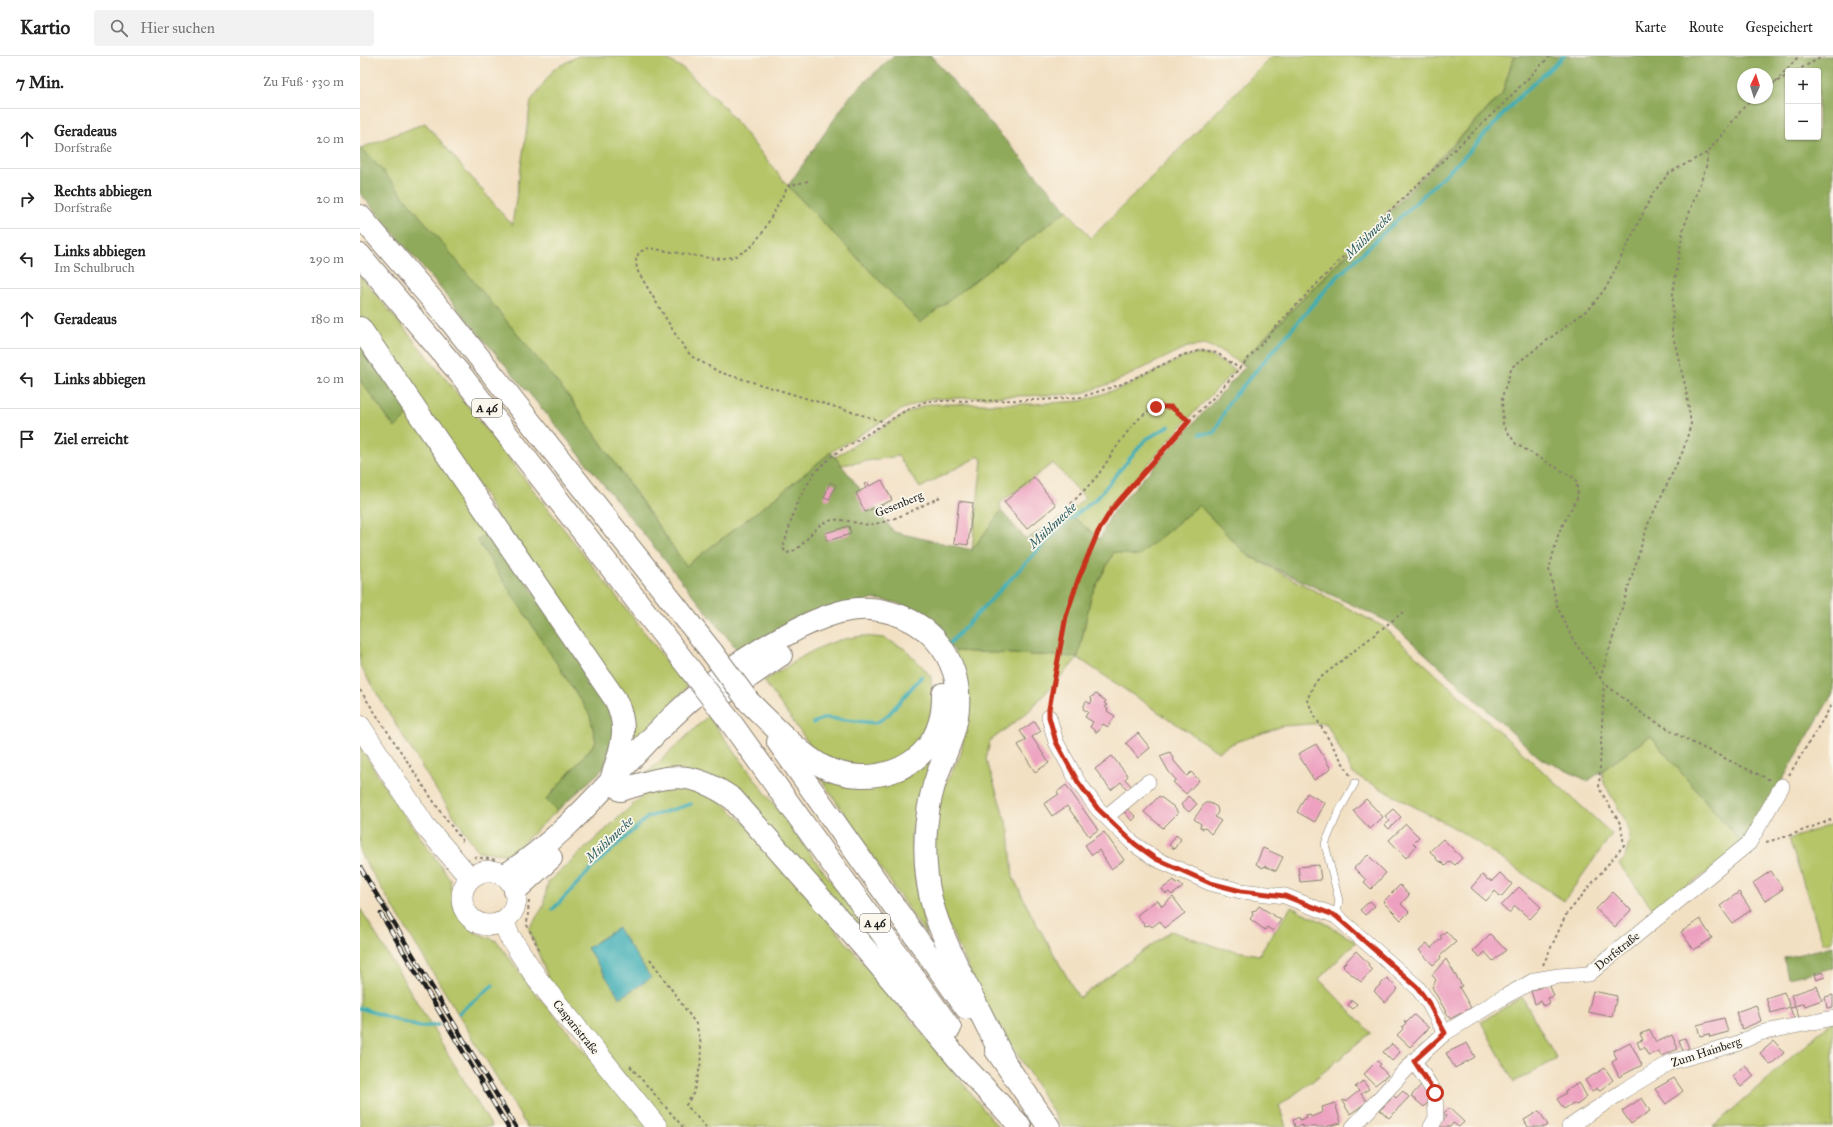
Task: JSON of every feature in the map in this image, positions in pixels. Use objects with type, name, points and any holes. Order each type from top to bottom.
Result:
[{"type":"highway","name":"A 46","points":[[360,216],[448,318],[712,652],[749,702],[1049,1127]]},
{"type":"highway","name":"A 46","points":[[360,255],[461,375],[729,720],[1020,1127]]},
{"type":"highway","points":[[360,328],[615,699],[622,715],[624,727],[616,786]]},
{"type":"highway","points":[[506,875],[531,876],[577,834],[671,718],[729,670],[784,637],[812,623],[840,612],[859,610],[891,613],[919,625],[931,635],[947,655],[956,680],[958,709],[954,732],[935,782],[927,825],[926,858],[930,897],[939,930],[1004,1062]]},
{"type":"highway","points":[[506,875],[522,864],[616,786],[672,736],[729,689],[785,652],[835,629],[847,626],[873,624],[900,631],[918,643],[933,660],[941,681],[943,694],[940,721],[935,735],[925,750],[913,761],[898,770],[885,775],[866,777],[849,776],[834,772],[812,760],[801,752],[749,702]]},
{"type":"highway","points":[[616,786],[676,776],[692,778],[707,783],[733,799],[1020,1127]]},
{"type":"main road","points":[[360,726],[425,826],[470,878]]},
{"type":"main road","points":[[488,871],[506,875],[516,899],[511,916],[497,925],[483,925],[474,920],[465,912],[462,900],[464,888],[470,878],[476,874],[488,871]]},
{"type":"main road","name":"Casparistraße","points":[[503,921],[510,937],[538,980],[657,1127]]},
{"type":"street","points":[[1049,717],[1056,742],[1078,782],[1106,817],[1135,844],[1156,859],[1210,883],[1241,891],[1285,896],[1336,916],[1417,987],[1428,1002],[1445,1033]]},
{"type":"street","points":[[1106,817],[1148,782]]},
{"type":"street","name":"Dorfstraße","points":[[1353,1127],[1414,1061],[1445,1033],[1502,998],[1535,980],[1559,976],[1590,974],[1749,843],[1782,786]]},
{"type":"street","name":"Zum Hainberg","points":[[1569,1127],[1623,1091],[1671,1062],[1736,1044],[1760,1033],[1833,1018]]},
{"type":"street","points":[[1414,1061],[1435,1093],[1436,1118],[1431,1127]]},
{"type":"lane","points":[[1336,916],[1339,901],[1325,844],[1338,813],[1355,783]]},
{"type":"path","points":[[1049,717],[1050,702],[1066,616],[1078,580],[1098,532],[1112,509],[1189,421],[1214,397],[1287,315],[1366,232],[1503,104],[1550,56]]},
{"type":"path","points":[[1775,82],[1799,56]]},
{"type":"path","points":[[1802,68],[1824,56]]},
{"type":"path","points":[[1775,82],[1785,77]]},
{"type":"path","points":[[1747,104],[1708,152],[1669,173],[1653,193],[1607,286],[1591,307],[1512,368],[1502,397],[1503,425],[1516,444],[1576,478],[1578,496],[1559,532],[1549,569],[1557,606],[1573,640],[1604,683],[1644,715],[1688,741],[1782,786],[1833,703]]},
{"type":"path","points":[[1600,679],[1648,524],[1683,451],[1690,424],[1686,389],[1672,332],[1673,293],[1683,230],[1706,167],[1708,152]]},
{"type":"path","points":[[808,181],[788,186],[763,232],[750,248],[734,257],[715,259],[648,248],[639,252],[636,260],[637,270],[676,337],[691,356],[719,372],[885,422],[927,401],[1041,400],[1081,397],[1122,384],[1183,355],[1199,350],[1217,353],[1240,369]]},
{"type":"path","points":[[1071,504],[1096,476],[1135,423],[1149,411],[1156,407],[1171,407],[1189,421]]},
{"type":"path","name":"Gesenberg","points":[[885,422],[833,454],[814,473],[796,505],[783,548],[786,553],[793,552],[825,522],[836,520],[873,525],[896,517],[940,497]]},
{"type":"path","points":[[1355,783],[1316,718],[1307,700],[1315,682],[1403,612]]},
{"type":"path","points":[[1535,980],[1566,915],[1624,845],[1621,825],[1598,788],[1604,683]]},
{"type":"path","points":[[360,690],[442,814],[464,844]]},
{"type":"path","points":[[1749,843],[1768,841],[1788,836],[1833,819]]},
{"type":"path","points":[[474,857],[506,875]]},
{"type":"path","points":[[531,876],[536,883],[527,909],[527,925],[542,955]]},
{"type":"path","points":[[650,960],[696,1024],[700,1039],[702,1057],[693,1094],[686,1105],[706,1127]]},
{"type":"path","points":[[629,1064],[683,1127]]},
{"type":"green space","points":[[578,56],[661,56],[684,69],[724,107],[788,186],[920,322],[1067,210],[1091,238],[1272,56],[1514,56],[1502,94],[1240,363],[1221,351],[1206,345],[1187,347],[1115,382],[1080,394],[929,399],[903,409],[831,452],[779,495],[686,566],[570,398],[361,148],[425,123],[512,225],[531,101],[554,69]]},
{"type":"green space","points":[[893,56],[931,56],[1067,210],[920,323],[788,186],[851,95]]},
{"type":"green space","points":[[1514,56],[1833,56],[1833,693],[1744,846],[1650,736],[1588,781],[1540,758],[1391,623],[1247,555],[1199,505],[1138,556],[1114,552],[1091,596],[1078,657],[954,651],[931,622],[917,611],[897,603],[876,599],[822,608],[791,620],[739,652],[549,417],[360,193],[360,147],[382,170],[570,398],[686,566],[779,495],[831,452],[894,532],[972,550],[1001,511],[1026,539],[1068,513],[1100,539],[1114,510],[1246,366],[1240,363],[1407,194],[1502,94]]},
{"type":"green space","points":[[360,275],[471,410],[687,687],[628,750],[483,492],[360,317]]},
{"type":"green space","points":[[360,341],[410,413],[395,428],[360,380]]},
{"type":"green space","points":[[1196,354],[1209,355],[1235,370],[1185,422],[1102,518],[1095,535],[1068,513],[1085,498],[1053,463],[1000,503],[1001,511],[972,550],[982,460],[979,456],[920,488],[898,456],[842,465],[835,457],[905,414],[928,404],[1033,404],[1080,401],[1127,386],[1184,357]]},
{"type":"green space","points":[[360,380],[395,428],[410,413],[492,529],[478,540],[590,715],[596,742],[546,800],[557,811],[513,852],[504,854],[478,851],[433,785],[360,666]]},
{"type":"green space","points":[[1199,505],[1247,555],[1384,627],[1612,834],[1564,901],[1460,831],[1353,774],[1326,723],[1283,726],[1231,744],[1218,752],[1078,658],[1028,712],[990,741],[986,759],[1009,831],[1013,877],[1031,914],[1079,998],[1171,931],[1220,948],[1259,955],[1291,907],[1325,923],[1356,942],[1319,979],[1371,1033],[1314,1080],[1279,1106],[1286,1127],[1062,1127],[980,993],[939,904],[931,844],[941,793],[961,754],[970,700],[954,651],[1078,657],[1091,596],[1114,552],[1138,556]]},
{"type":"green space","points":[[492,529],[618,721],[604,768],[557,811],[546,800],[596,742],[590,715],[477,540]]},
{"type":"green space","points":[[863,636],[884,638],[905,649],[931,677],[933,702],[929,722],[917,743],[894,761],[862,767],[833,760],[812,748],[764,681],[822,646],[848,638]]},
{"type":"green space","points":[[708,716],[926,1009],[742,801],[643,777]]},
{"type":"green space","points":[[1650,736],[1744,846],[1653,909],[1619,864],[1625,858],[1630,838],[1625,820],[1604,783],[1602,771]]},
{"type":"green space","points":[[360,746],[390,795],[450,879],[454,909],[474,932],[497,941],[531,988],[650,1127],[527,1127],[360,853]]},
{"type":"green space","points":[[938,747],[921,794],[911,835],[916,881],[926,935],[815,770],[870,786],[909,776]]},
{"type":"green space","points":[[686,786],[715,796],[751,829],[913,1022],[998,1127],[667,1127],[550,983],[529,929],[543,907],[548,882],[650,789]]},
{"type":"green space","points":[[1833,824],[1833,941],[1823,943],[1789,839]]},
{"type":"green space","points":[[360,908],[492,1127],[360,1127]]},
{"type":"green space","points":[[1833,946],[1833,968],[1788,978],[1784,958]]},
{"type":"green space","points":[[1522,997],[1557,1059],[1514,1082],[1481,1022]]},
{"type":"green space","points":[[1833,1021],[1833,1127],[1713,1127],[1831,1022]]},
{"type":"water","points":[[618,928],[651,978],[620,998],[587,948]]},
{"type":"building","points":[[1034,477],[1056,505],[1027,529],[1004,502]]},
{"type":"building","points":[[882,480],[892,500],[865,512],[856,493],[866,488],[864,484],[868,483],[869,486]]},
{"type":"building","points":[[830,482],[836,485],[829,500],[824,498]]},
{"type":"building","points":[[959,501],[973,503],[968,545],[954,543]]},
{"type":"building","points":[[849,526],[851,534],[827,541],[825,533]]},
{"type":"building","points":[[1096,694],[1106,701],[1104,703],[1107,705],[1105,707],[1108,709],[1107,711],[1115,716],[1108,727],[1103,724],[1098,732],[1095,732],[1090,727],[1093,722],[1085,717],[1088,712],[1083,709],[1086,701],[1090,704],[1092,701],[1091,697]]},
{"type":"building","points":[[1035,721],[1041,731],[1032,737],[1049,763],[1035,772],[1018,745],[1026,740],[1020,731]]},
{"type":"building","points":[[1138,733],[1150,748],[1138,758],[1126,743]]},
{"type":"building","points":[[1316,744],[1331,769],[1314,780],[1298,754]]},
{"type":"building","points":[[1170,752],[1174,761],[1187,776],[1191,772],[1199,780],[1186,794],[1173,782],[1176,780],[1169,772],[1160,756]]},
{"type":"building","points":[[1112,756],[1128,776],[1125,779],[1132,787],[1128,791],[1121,782],[1111,790],[1095,769]]},
{"type":"building","points":[[1066,785],[1098,830],[1089,836],[1067,806],[1052,816],[1044,804],[1059,794],[1057,792]]},
{"type":"building","points":[[1307,793],[1325,803],[1315,822],[1297,812]]},
{"type":"building","points":[[1159,796],[1174,807],[1178,813],[1163,828],[1144,812]]},
{"type":"building","points":[[1188,796],[1197,804],[1189,812],[1181,805]]},
{"type":"building","points":[[1366,799],[1383,817],[1370,829],[1353,811]]},
{"type":"building","points":[[1205,803],[1210,803],[1217,807],[1218,812],[1215,817],[1221,821],[1211,834],[1205,828],[1203,829],[1200,827],[1201,824],[1194,819]]},
{"type":"building","points":[[1128,809],[1136,817],[1132,821],[1124,812]]},
{"type":"building","points":[[1393,809],[1401,817],[1389,829],[1385,825],[1390,821],[1385,816]]},
{"type":"building","points":[[1406,824],[1419,837],[1413,843],[1416,846],[1406,858],[1389,840]]},
{"type":"building","points":[[1104,832],[1124,860],[1111,869],[1099,850],[1092,855],[1085,845]]},
{"type":"building","points":[[1176,835],[1181,839],[1174,849],[1169,845]]},
{"type":"building","points":[[1443,839],[1462,858],[1455,865],[1450,861],[1445,866],[1440,861],[1439,862],[1430,851]]},
{"type":"building","points":[[1263,848],[1283,857],[1276,871],[1264,866],[1263,868],[1256,864]]},
{"type":"building","points":[[1368,855],[1386,873],[1371,889],[1364,882],[1366,880],[1354,868]]},
{"type":"building","points":[[1319,865],[1321,880],[1300,882],[1298,867]]},
{"type":"building","points":[[1771,871],[1783,889],[1765,901],[1753,883]]},
{"type":"building","points":[[1500,873],[1512,884],[1501,897],[1495,891],[1486,901],[1471,888],[1482,875],[1488,880],[1491,880],[1491,882]]},
{"type":"building","points":[[1174,880],[1177,884],[1179,882],[1183,887],[1172,895],[1169,892],[1166,894],[1162,889]]},
{"type":"building","points":[[1400,885],[1409,895],[1401,904],[1409,912],[1401,920],[1383,902]]},
{"type":"building","points":[[1519,887],[1541,907],[1530,919],[1515,906],[1509,913],[1501,906]]},
{"type":"building","points":[[1613,892],[1631,910],[1615,927],[1596,909]]},
{"type":"building","points":[[1739,892],[1751,910],[1732,923],[1720,906]]},
{"type":"building","points":[[1173,897],[1185,913],[1165,928],[1160,921],[1152,927],[1150,925],[1145,926],[1137,915],[1157,900],[1162,906]]},
{"type":"building","points":[[1370,901],[1375,906],[1365,915],[1360,910]]},
{"type":"building","points":[[1259,906],[1281,920],[1273,931],[1267,927],[1265,930],[1250,919],[1253,915],[1252,911],[1256,910]]},
{"type":"building","points":[[1700,919],[1712,938],[1694,950],[1681,932]]},
{"type":"building","points":[[1446,931],[1456,942],[1440,956],[1441,958],[1433,965],[1419,950],[1427,943],[1431,948],[1442,938],[1440,936]]},
{"type":"building","points":[[1490,934],[1506,950],[1493,961],[1485,952],[1480,957],[1473,951]]},
{"type":"building","points":[[1356,951],[1369,964],[1368,966],[1372,970],[1361,982],[1344,968],[1343,965]]},
{"type":"building","points":[[1446,959],[1462,986],[1459,987],[1471,1008],[1450,1019],[1432,987],[1436,980],[1432,975]]},
{"type":"building","points":[[1823,972],[1825,977],[1816,980],[1814,975]]},
{"type":"building","points":[[1387,978],[1398,989],[1385,1003],[1374,991]]},
{"type":"building","points":[[1549,984],[1554,996],[1548,998],[1550,1003],[1543,1006],[1541,1001],[1535,1004],[1531,991]]},
{"type":"building","points":[[1817,986],[1822,1000],[1805,1006],[1804,1003],[1795,1006],[1791,995]]},
{"type":"building","points":[[1593,991],[1617,996],[1612,1017],[1588,1012]]},
{"type":"building","points":[[1784,992],[1790,1007],[1771,1013],[1766,998]]},
{"type":"building","points":[[1833,995],[1833,1007],[1827,1008],[1825,997]]},
{"type":"building","points":[[1352,1000],[1357,1004],[1353,1009],[1348,1005]]},
{"type":"building","points":[[1756,1005],[1761,1021],[1742,1029],[1736,1012]]},
{"type":"building","points":[[1795,1007],[1799,1017],[1794,1018],[1790,1008]]},
{"type":"building","points":[[1414,1015],[1429,1028],[1410,1047],[1397,1035],[1406,1023],[1404,1021],[1407,1022]]},
{"type":"building","points":[[1724,1018],[1728,1032],[1710,1037],[1709,1034],[1700,1036],[1697,1025]]},
{"type":"building","points":[[1650,1030],[1656,1042],[1672,1035],[1678,1049],[1661,1056],[1659,1051],[1648,1055],[1644,1047],[1640,1049],[1637,1042],[1643,1040],[1640,1034]]},
{"type":"building","points":[[1685,1038],[1689,1048],[1683,1051],[1679,1040]]},
{"type":"building","points":[[1774,1041],[1784,1053],[1770,1065],[1760,1053]]},
{"type":"building","points":[[1630,1042],[1642,1065],[1619,1077],[1612,1062],[1617,1059],[1613,1051]]},
{"type":"building","points":[[1467,1043],[1475,1057],[1455,1068],[1446,1053]]},
{"type":"building","points":[[1392,1044],[1400,1052],[1392,1061],[1383,1052]]},
{"type":"building","points":[[1377,1061],[1381,1064],[1379,1066],[1388,1075],[1375,1085],[1364,1074]]},
{"type":"building","points":[[1745,1065],[1754,1076],[1741,1087],[1732,1076]]},
{"type":"building","points":[[1605,1068],[1613,1080],[1599,1091],[1597,1088],[1592,1091],[1585,1080]]},
{"type":"building","points":[[1674,1078],[1683,1091],[1666,1104],[1655,1089]]},
{"type":"building","points":[[1363,1081],[1369,1089],[1361,1094],[1367,1102],[1350,1114],[1342,1101],[1344,1100],[1345,1102],[1359,1091],[1355,1087]]},
{"type":"building","points":[[1579,1082],[1587,1097],[1577,1105],[1573,1103],[1564,1109],[1557,1099],[1566,1093],[1565,1091]]},
{"type":"building","points":[[1421,1085],[1434,1096],[1424,1107],[1411,1096]]},
{"type":"building","points":[[1403,1091],[1409,1097],[1389,1118],[1380,1110],[1394,1096],[1396,1098]]},
{"type":"building","points":[[1642,1098],[1650,1111],[1631,1124],[1622,1111]]},
{"type":"building","points":[[1335,1103],[1341,1123],[1325,1127],[1302,1127],[1302,1125],[1295,1127],[1293,1120],[1299,1117],[1300,1120],[1307,1117],[1306,1115],[1310,1114],[1311,1117],[1323,1112],[1322,1107]]},
{"type":"building","points":[[1449,1108],[1464,1122],[1459,1127],[1453,1123],[1450,1127],[1439,1127],[1446,1116],[1443,1114]]},
{"type":"building","points":[[1539,1111],[1548,1125],[1545,1127],[1528,1127],[1524,1120]]},
{"type":"waterway","name":"Mühlmecke","points":[[1200,434],[1214,433],[1229,402],[1335,279],[1466,155],[1521,95],[1564,56]]},
{"type":"waterway","name":"Mühlmecke","points":[[950,643],[1061,526],[1097,498],[1145,440],[1169,426]]},
{"type":"waterway","name":"Mühlmecke","points":[[813,723],[825,718],[876,723],[888,715],[922,676]]},
{"type":"waterway","name":"Mühlmecke","points":[[553,909],[595,865],[648,817],[691,804]]},
{"type":"waterway","name":"Mühlmecke","points":[[459,1013],[493,985]]},
{"type":"waterway","points":[[360,1008],[419,1027],[438,1025]]},
{"type":"railway","points":[[360,867],[516,1127]]},
{"type":"railway","points":[[381,914],[508,1127]]},
{"type":"route","points":[[1156,407],[1171,407],[1189,421],[1176,438],[1112,509],[1098,532],[1078,580],[1063,629],[1049,709],[1049,717],[1056,742],[1078,782],[1098,809],[1135,844],[1156,859],[1210,883],[1241,891],[1285,896],[1336,916],[1417,987],[1428,1002],[1445,1033],[1414,1061],[1435,1093]]}]
